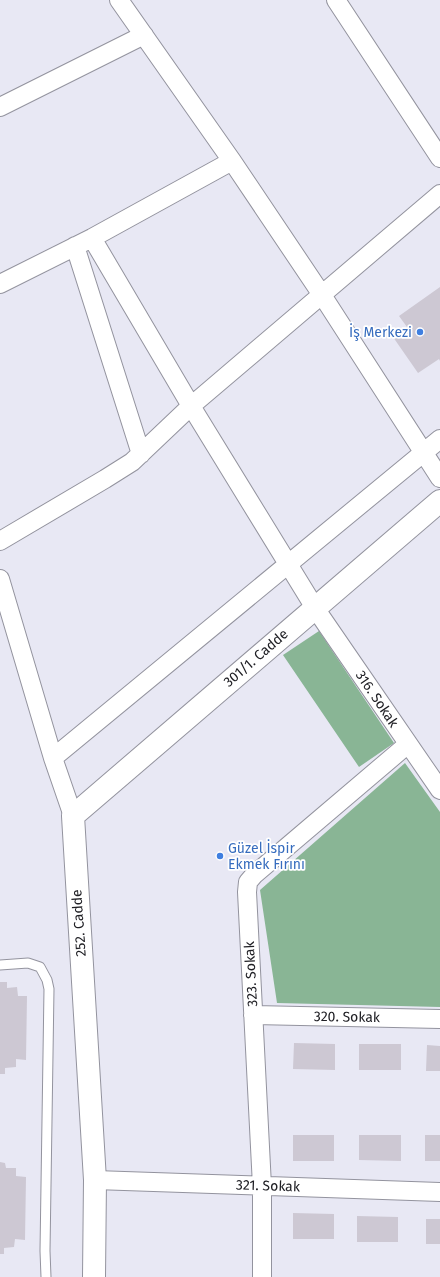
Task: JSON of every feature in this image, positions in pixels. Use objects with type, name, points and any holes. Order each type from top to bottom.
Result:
[{"type":"main road","name":"301/1. Cadde","points":[[73,816],[440,501]]},
{"type":"main road","name":"252. Cadde","points":[[73,816],[95,1180],[94,1277]]},
{"type":"street","points":[[119,0],[232,161],[322,295],[440,478]]},
{"type":"street","points":[[336,0],[440,158]]},
{"type":"street","points":[[0,106],[144,35]]},
{"type":"street","points":[[0,284],[92,238],[232,161]]},
{"type":"street","points":[[0,541],[122,469],[141,454],[191,406],[440,194]]},
{"type":"street","name":"316. Sokak","points":[[92,238],[191,406],[315,608],[440,790]]},
{"type":"street","points":[[75,246],[141,454]]},
{"type":"street","points":[[53,758],[440,439]]},
{"type":"street","name":"252. Cadde","points":[[0,579],[53,758],[73,816]]},
{"type":"street","name":"323. Sokak","points":[[262,1277],[262,1186],[247,892],[248,882],[254,875],[408,744]]},
{"type":"street","name":"320. Sokak","points":[[253,1015],[440,1019]]},
{"type":"street","name":"321. Sokak","points":[[95,1180],[440,1192]]},
{"type":"lane","points":[[0,966],[28,963],[40,966],[48,980],[46,1277]]},
{"type":"green space","points":[[319,631],[394,743],[359,767],[283,655]]},
{"type":"green space","points":[[405,763],[440,812],[440,1007],[277,1003],[260,890]]},
{"type":"building","name":"İş Merkezi","points":[[440,287],[440,361],[439,359],[418,373],[393,337],[407,327],[399,316]]},
{"type":"building","points":[[0,982],[7,982],[7,988],[17,987],[18,996],[27,996],[26,1060],[16,1059],[16,1067],[5,1068],[5,1074],[0,1074]]},
{"type":"building","points":[[294,1043],[335,1044],[335,1070],[293,1069]]},
{"type":"building","points":[[359,1044],[401,1044],[401,1070],[359,1070]]},
{"type":"building","points":[[427,1045],[440,1046],[440,1071],[426,1071]]},
{"type":"building","points":[[293,1135],[334,1135],[334,1161],[293,1161]]},
{"type":"building","points":[[359,1135],[401,1135],[401,1161],[359,1160]]},
{"type":"building","points":[[425,1135],[440,1135],[440,1161],[425,1161]]},
{"type":"building","points":[[0,1162],[5,1163],[6,1168],[16,1168],[16,1176],[26,1177],[25,1240],[15,1239],[14,1247],[4,1248],[4,1254],[0,1254]]},
{"type":"building","points":[[293,1213],[334,1214],[334,1239],[293,1239]]},
{"type":"building","points":[[357,1216],[398,1217],[398,1242],[357,1242]]},
{"type":"building","points":[[426,1219],[440,1219],[440,1244],[426,1244]]},
{"type":"place","name":"İş Merkezi","points":[[420,332]]},
{"type":"place","name":"Güzel İspir Ekmek Fırını","points":[[220,856]]}]
